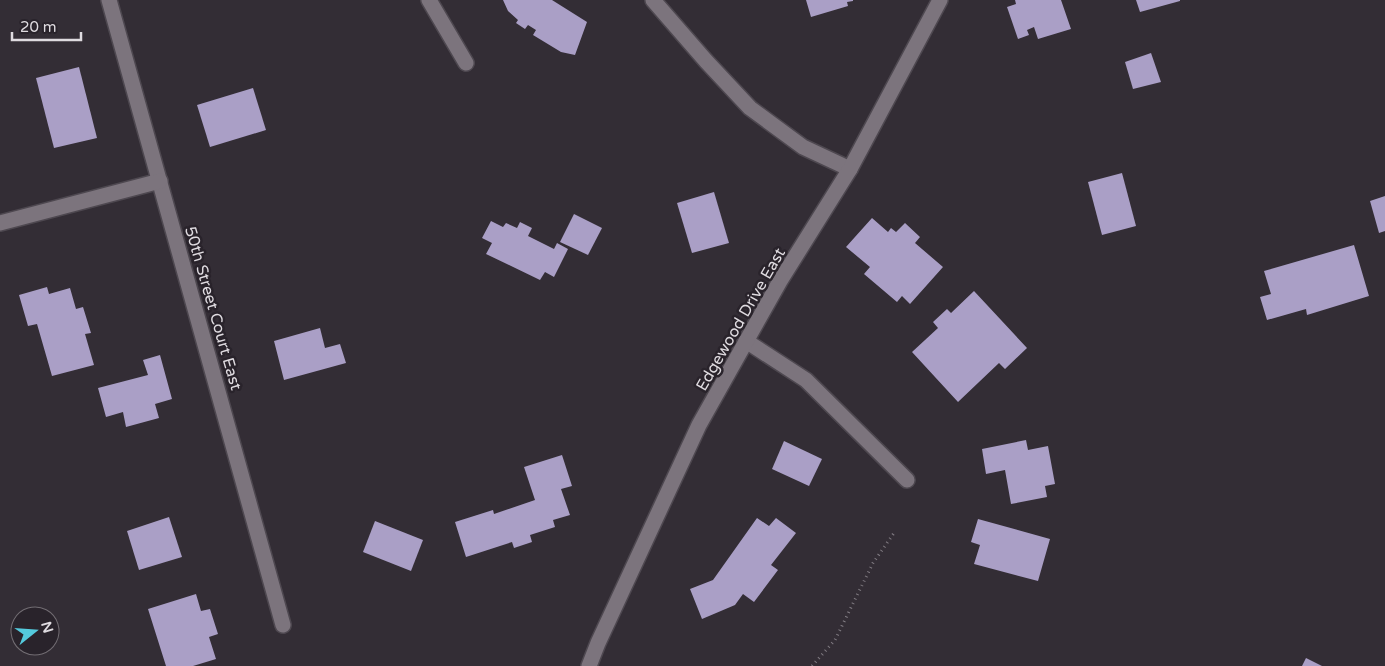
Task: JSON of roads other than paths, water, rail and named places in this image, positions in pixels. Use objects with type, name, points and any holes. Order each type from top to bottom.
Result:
[{"type":"street","name":"50th Street Court East","points":[[110,0],[284,625]]},
{"type":"street","points":[[429,0],[466,63]]},
{"type":"street","points":[[653,0],[750,108],[803,147],[850,169]]},
{"type":"street","name":"Edgewood Drive East","points":[[589,666],[699,425],[780,281],[850,169],[940,0]]},
{"type":"street","points":[[0,223],[160,181]]},
{"type":"street","points":[[746,341],[806,380],[907,480]]}]
